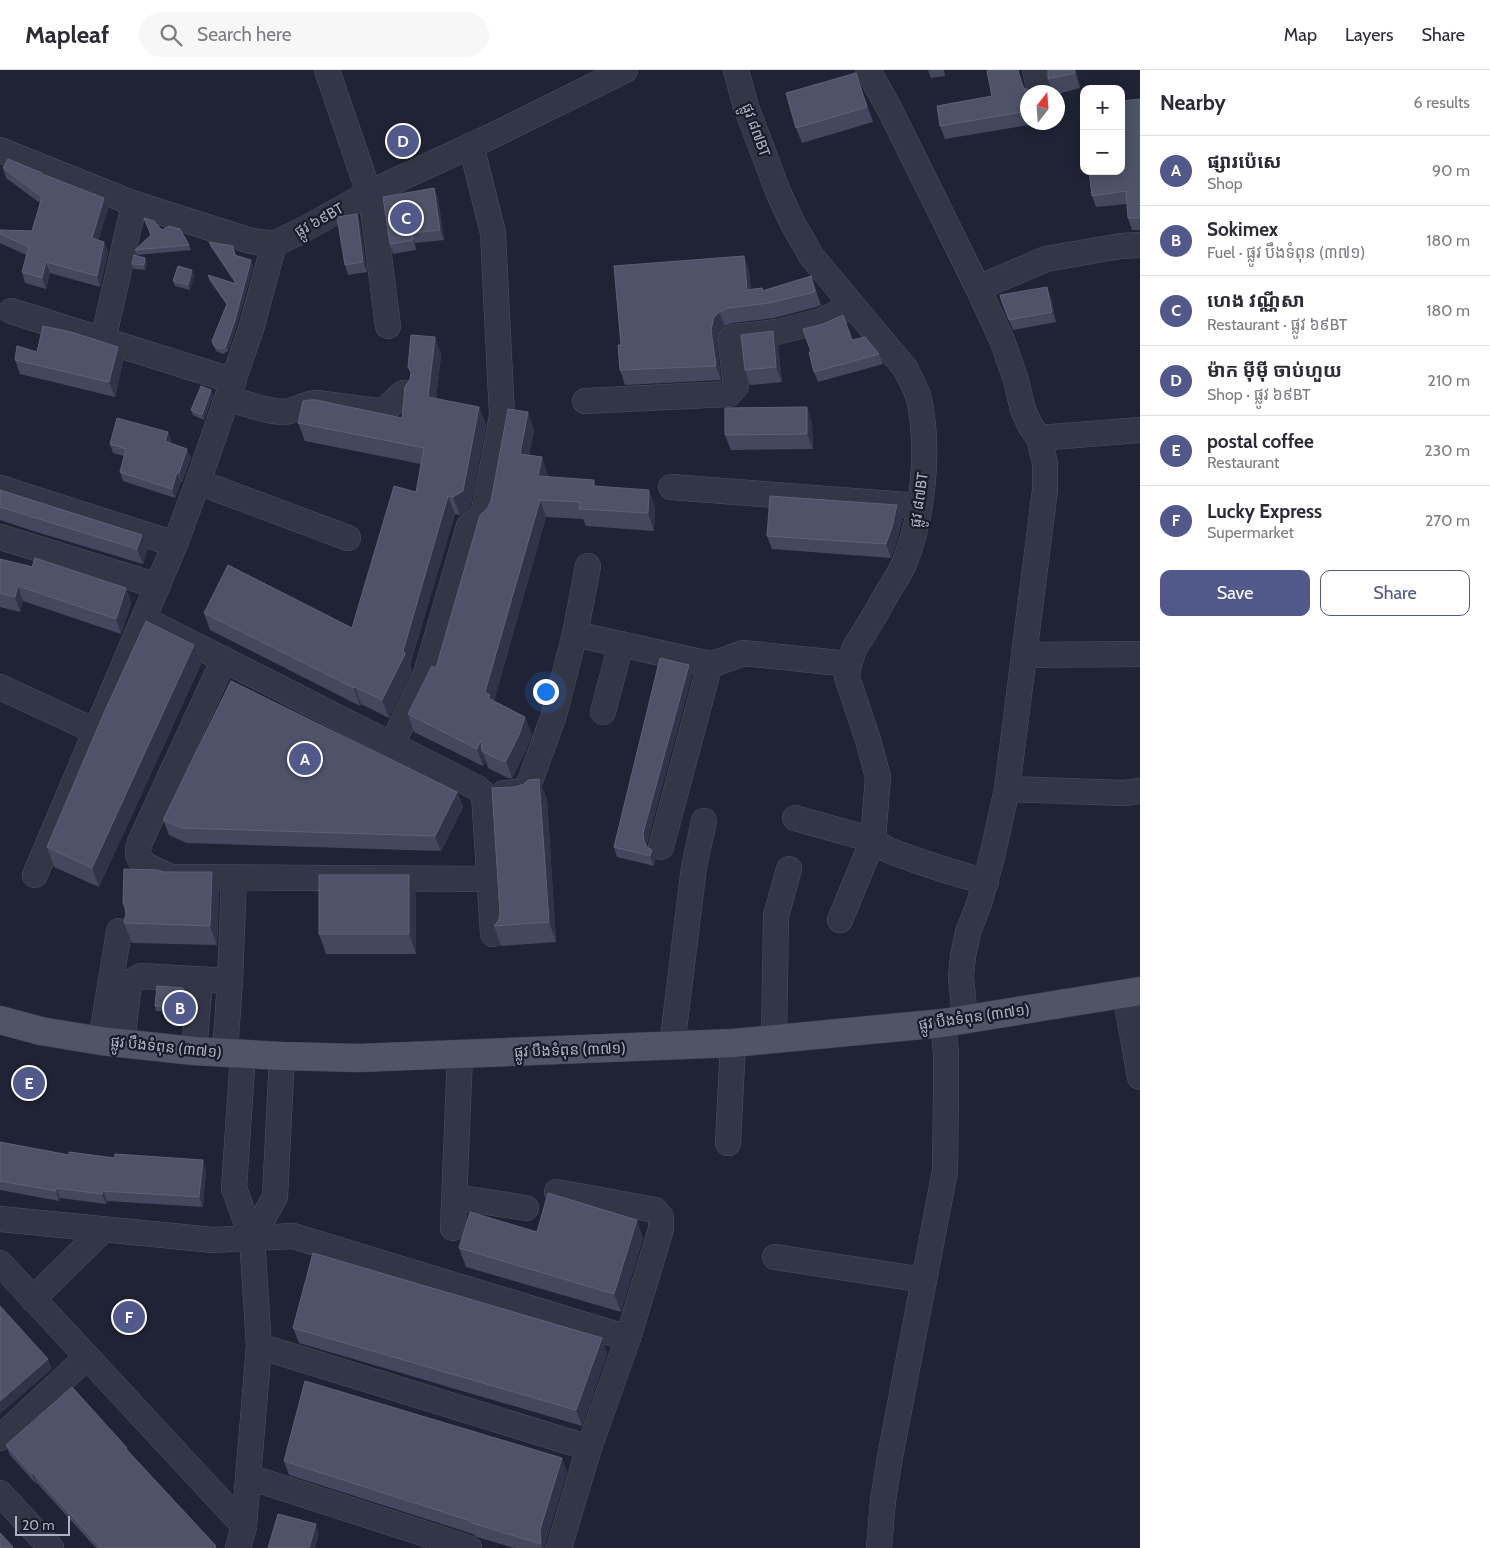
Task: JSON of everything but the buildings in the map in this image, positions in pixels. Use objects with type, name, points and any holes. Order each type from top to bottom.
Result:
[{"type":"main road","name":"ផ្លូវ បឹងទំពុន (៣៧១)","points":[[0,1020],[41,1031],[111,1042],[194,1051],[359,1058],[733,1043],[954,1021],[1132,992]]},
{"type":"street","points":[[327,70],[369,193],[374,217],[388,326]]},
{"type":"street","name":"ផ្លូវ ៦៩BT","points":[[274,244],[301,232],[369,193],[625,70]]},
{"type":"street","name":"ផ្លូវ ៨៧BT","points":[[736,70],[746,107],[779,194],[793,224],[812,257],[905,368],[916,391],[924,430],[925,451],[920,506],[913,541],[903,566],[854,649],[849,664],[847,677],[878,777],[873,840],[840,920]]},
{"type":"street","points":[[868,70],[891,112],[1002,340],[1016,380],[1023,410],[1039,438],[1045,463],[1045,490],[1007,790],[986,882],[968,932],[954,1021],[946,1054],[945,1171],[883,1500],[880,1548]]},
{"type":"street","points":[[1035,70],[1038,85]]},
{"type":"street","points":[[392,744],[425,677],[469,526],[481,520],[483,516],[502,416],[493,233],[472,145]]},
{"type":"street","points":[[0,150],[135,204],[252,241],[274,244],[251,329],[175,544],[36,875]]},
{"type":"street","points":[[103,340],[135,204]]},
{"type":"street","points":[[978,288],[1046,259],[1121,246],[1140,245]]},
{"type":"street","points":[[585,401],[729,394],[736,386],[732,339],[735,337],[777,332],[820,321],[852,306]]},
{"type":"street","points":[[11,311],[103,340],[231,389],[279,412],[291,411],[309,403],[377,411],[386,408],[403,393]]},
{"type":"street","points":[[1039,438],[1140,430]]},
{"type":"street","points":[[198,482],[348,538]]},
{"type":"street","points":[[671,487],[920,506]]},
{"type":"street","points":[[0,488],[175,544]]},
{"type":"street","points":[[0,537],[158,586]]},
{"type":"street","points":[[144,619],[392,744],[477,788],[484,794],[520,792],[526,790],[530,784],[554,715],[575,634],[588,566]]},
{"type":"street","points":[[575,634],[710,664],[743,653],[849,664]]},
{"type":"street","points":[[603,712],[620,644]]},
{"type":"street","points":[[1024,654],[1140,654]]},
{"type":"street","points":[[224,659],[137,849],[138,857],[143,863],[170,877],[489,879]]},
{"type":"street","points":[[661,847],[710,664]]},
{"type":"street","points":[[0,687],[95,731]]},
{"type":"street","points":[[1007,790],[1124,793],[1140,791]]},
{"type":"street","points":[[484,794],[493,934]]},
{"type":"street","points":[[796,818],[873,840],[888,850],[914,860],[986,882]]},
{"type":"street","points":[[672,1046],[694,867],[704,821]]},
{"type":"street","points":[[774,1039],[776,916],[789,869]]},
{"type":"street","points":[[234,878],[230,981],[234,1054],[234,1188],[252,1238],[259,1346],[249,1477],[241,1537]]},
{"type":"street","points":[[111,1042],[119,931]]},
{"type":"street","points":[[111,1042],[129,983],[141,976],[230,981]]},
{"type":"street","points":[[194,1051],[200,980]]},
{"type":"street","points":[[1132,992],[1140,1077]]},
{"type":"street","points":[[728,1143],[733,1043]]},
{"type":"street","points":[[453,1228],[460,1054]]},
{"type":"street","points":[[252,1238],[275,1197],[282,1056]]},
{"type":"street","points":[[557,1192],[655,1210],[661,1217],[661,1229],[628,1338],[589,1448],[559,1548]]},
{"type":"street","points":[[455,1196],[526,1208]]},
{"type":"street","points":[[0,1219],[213,1240],[293,1236],[628,1338]]},
{"type":"street","points":[[33,1299],[103,1230]]},
{"type":"street","points":[[775,1257],[924,1280]]},
{"type":"street","points":[[0,1264],[87,1357],[241,1537]]},
{"type":"street","points":[[259,1346],[589,1448]]},
{"type":"street","points":[[0,1438],[87,1357]]},
{"type":"street","points":[[249,1477],[469,1548]]},
{"type":"street","points":[[0,1493],[51,1548]]},
{"type":"place","name":"ម៉ាក ម៉ីម៉ី ចាប់ហួយ","points":[[403,141]]},
{"type":"place","name":"ហេង វណ្ណីសា","points":[[406,218]]},
{"type":"place","name":"ផ្សារប៉េសេ","points":[[305,759]]},
{"type":"place","name":"Sokimex","points":[[180,1008]]},
{"type":"place","name":"postal coffee","points":[[29,1083]]},
{"type":"place","name":"Lucky Express","points":[[129,1317]]}]
